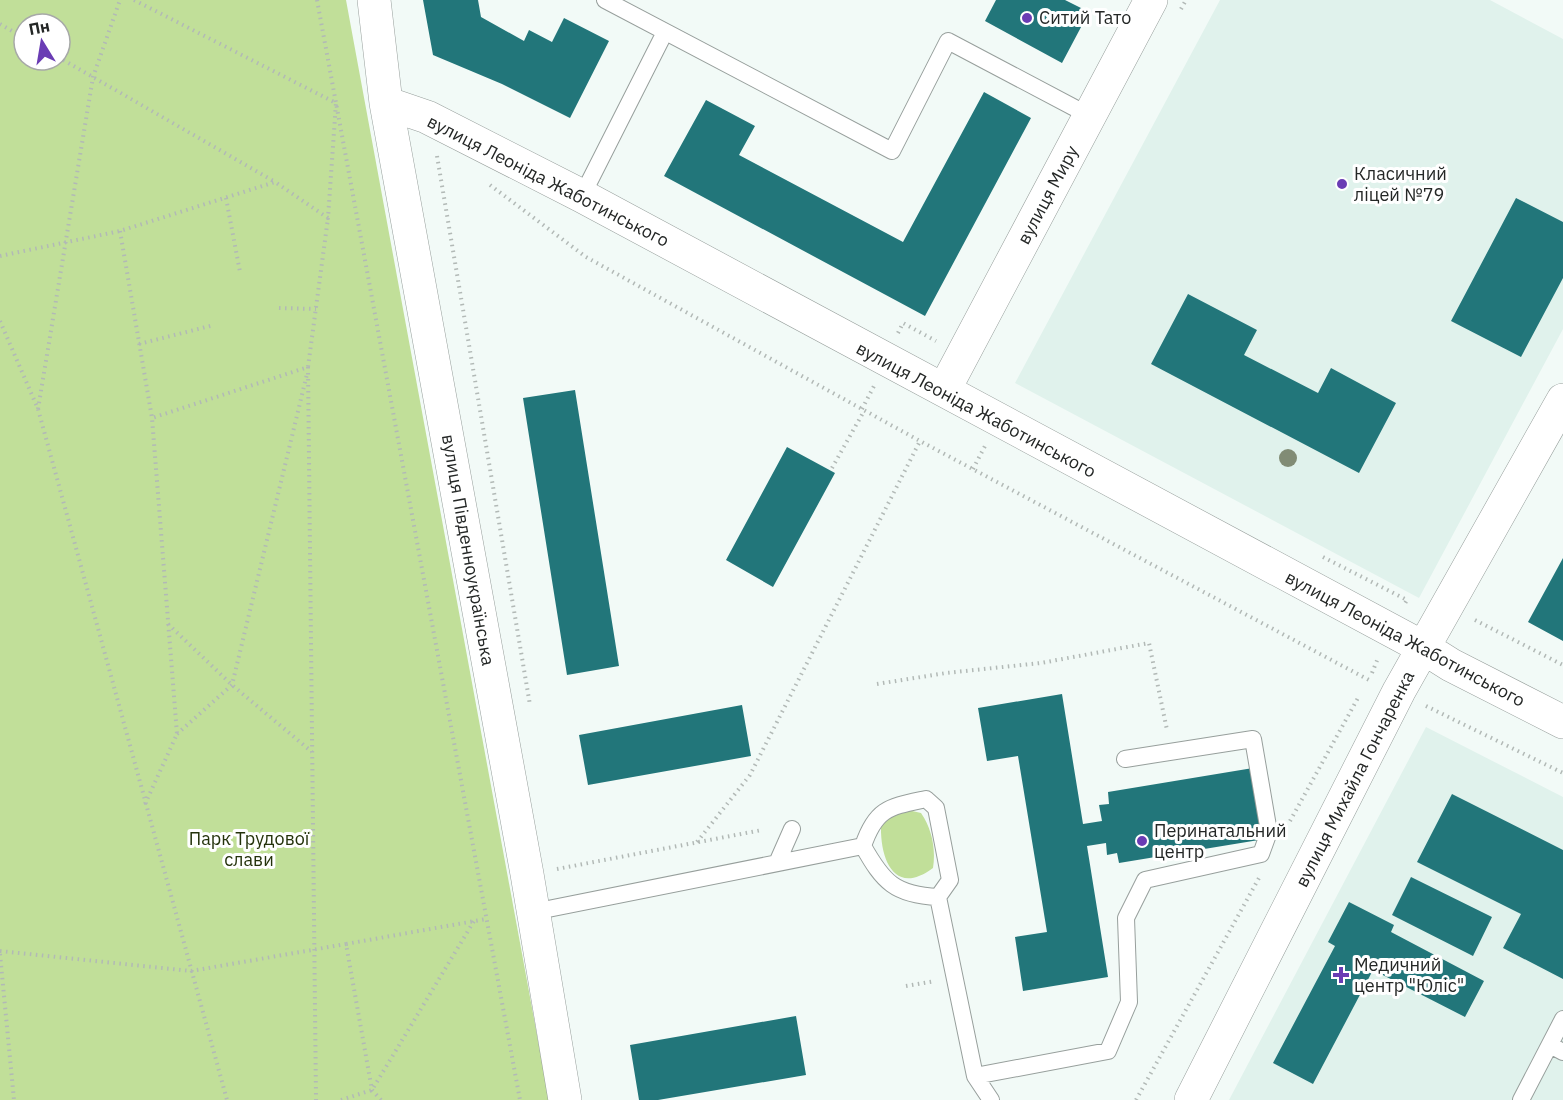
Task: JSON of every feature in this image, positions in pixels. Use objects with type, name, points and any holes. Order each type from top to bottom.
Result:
[{"type":"street","name":"вулиця Південноукраїнська","points":[[374,0],[386,103],[566,1100]]},
{"type":"street","name":"вулиця Миру","points":[[944,390],[1090,116],[1165,5]]},
{"type":"street","name":"вулиця Леоніда Жаботинського","points":[[386,103],[427,117],[582,196],[886,362],[944,390],[997,421],[1424,648],[1451,665],[1563,722]]},
{"type":"street","name":"вулиця Михайла Гончаренка","points":[[1191,1100],[1424,648],[1563,399]]},
{"type":"lane","points":[[605,0],[892,151],[948,41],[1090,116]]},
{"type":"lane","points":[[582,196],[665,32]]},
{"type":"lane","points":[[975,1076],[1108,1051],[1129,1002],[1126,918],[1145,880],[1261,854],[1269,832],[1253,739],[1125,759]]},
{"type":"lane","points":[[938,897],[911,896],[894,887],[875,868],[863,846],[870,825],[887,808],[926,799],[936,808],[950,880],[938,897],[975,1076],[991,1100]]},
{"type":"lane","points":[[777,863],[792,829]]},
{"type":"lane","points":[[533,912],[863,846]]},
{"type":"lane","points":[[1521,1100],[1556,1048],[1563,1019]]},
{"type":"path","points":[[38,409],[93,77],[120,0]]},
{"type":"path","points":[[135,0],[336,103]]},
{"type":"path","points":[[317,0],[520,1100]]},
{"type":"path","points":[[1165,5],[1186,0]]},
{"type":"path","points":[[72,65],[275,182],[328,218]]},
{"type":"path","points":[[145,804],[177,734],[232,685],[308,367],[328,218],[336,103]]},
{"type":"path","points":[[435,145],[532,717]]},
{"type":"path","points":[[482,180],[586,257],[920,441],[1369,680],[1289,823]]},
{"type":"path","points":[[0,256],[120,231],[275,182]]},
{"type":"path","points":[[226,198],[240,272]]},
{"type":"path","points":[[120,231],[152,418],[177,734]]},
{"type":"path","points":[[279,308],[316,309]]},
{"type":"path","points":[[0,321],[38,409],[227,1100]]},
{"type":"path","points":[[832,468],[863,410],[903,323],[935,342],[941,332]]},
{"type":"path","points":[[139,344],[214,325]]},
{"type":"path","points":[[152,418],[308,367]]},
{"type":"path","points":[[308,367],[316,1100]]},
{"type":"path","points":[[973,469],[997,421]]},
{"type":"path","points":[[697,842],[750,776],[920,441]]},
{"type":"path","points":[[1476,620],[1563,665]]},
{"type":"path","points":[[168,624],[232,685],[312,753]]},
{"type":"path","points":[[877,684],[946,673],[1041,663],[1149,643],[1172,753]]},
{"type":"path","points":[[1427,705],[1563,773]]},
{"type":"path","points":[[555,857],[557,869],[762,830]]},
{"type":"path","points":[[1136,1100],[1261,874]]},
{"type":"path","points":[[14,1100],[0,952],[191,971],[486,919]]},
{"type":"path","points":[[341,1100],[372,1090],[474,921]]},
{"type":"path","points":[[346,944],[372,1090],[381,1100]]},
{"type":"shaded area","name":"Класичний ліцей №79","points":[[1220,0],[1490,0],[1563,39],[1563,329],[1419,598],[1015,383]]},
{"type":"shaded area","points":[[1426,727],[1563,797],[1563,1100],[1229,1100]]},
{"type":"green space","name":"Парк Трудової слави","points":[[0,0],[346,0],[549,1100],[0,1100]]},
{"type":"green space","points":[[908,810],[921,813],[925,819],[934,854],[933,868],[920,876],[908,878],[899,876],[887,861],[881,838],[881,825],[892,814]]},
{"type":"building","points":[[423,0],[478,0],[481,17],[524,41],[529,30],[552,42],[564,18],[609,41],[570,118],[502,84],[433,55]]},
{"type":"building","points":[[996,0],[1065,0],[1089,12],[1062,63],[985,21]]},
{"type":"building","points":[[984,92],[1031,118],[925,316],[664,176],[706,100],[755,126],[739,155],[903,242]]},
{"type":"building","points":[[1516,198],[1563,222],[1563,278],[1521,357],[1451,321]]},
{"type":"building","points":[[1188,294],[1257,330],[1244,355],[1318,393],[1331,368],[1396,403],[1359,473],[1151,364]]},
{"type":"building","points":[[575,390],[619,666],[567,675],[523,398]]},
{"type":"building","points":[[787,447],[835,473],[773,587],[726,560]]},
{"type":"building","points":[[1563,558],[1563,641],[1528,622]]},
{"type":"building","name":"Перинатальний центр","points":[[1062,694],[1083,824],[1102,821],[1099,805],[1109,804],[1108,792],[1253,768],[1265,839],[1119,863],[1117,853],[1107,855],[1106,843],[1087,846],[1108,977],[1023,991],[1015,937],[1047,932],[1018,756],[987,761],[978,708]]},
{"type":"building","points":[[742,705],[751,756],[588,785],[579,735]]},
{"type":"building","points":[[1452,794],[1563,850],[1563,979],[1503,948],[1521,914],[1417,862]]},
{"type":"building","points":[[1411,877],[1492,917],[1473,956],[1392,915]]},
{"type":"building","points":[[1349,902],[1394,925],[1391,932],[1484,981],[1465,1017],[1373,970],[1313,1084],[1273,1063],[1335,946],[1328,942]]},
{"type":"building","points":[[796,1016],[806,1075],[658,1100],[639,1100],[630,1045]]},
{"type":"place","name":"Ситий Тато","points":[[1027,18]]},
{"type":"place","name":"Класичний ліцей №79","points":[[1342,184]]},
{"type":"place","name":"Перинатальний центр","points":[[1142,841]]},
{"type":"place","name":"Медичний центр \"Юліс\"","points":[[1341,975]]}]
